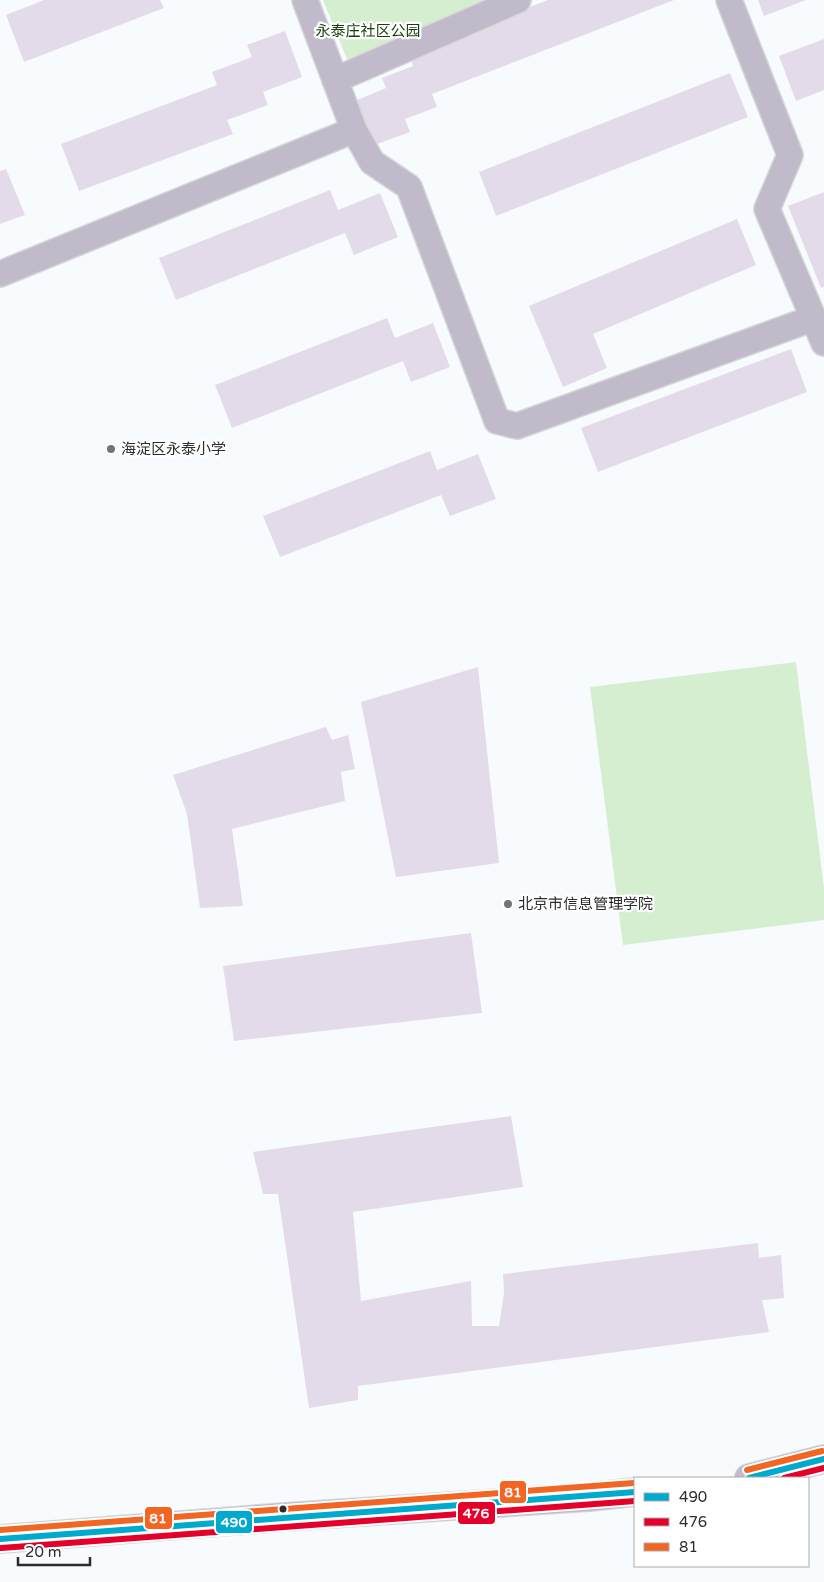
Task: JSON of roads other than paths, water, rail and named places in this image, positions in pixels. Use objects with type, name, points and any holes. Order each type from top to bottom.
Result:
[{"type":"main road","points":[[753,1477],[824,1459]]},
{"type":"main road","points":[[0,1539],[634,1492]]},
{"type":"street","points":[[305,0],[354,130],[372,162],[410,187],[497,421],[517,426],[814,318]]},
{"type":"street","points":[[335,80],[518,0]]},
{"type":"street","points":[[729,0],[790,156],[767,209],[824,343]]},
{"type":"street","points":[[0,274],[354,130]]},
{"type":"place","name":"海淀区永泰小学","points":[[111,449]]},
{"type":"place","name":"北京市信息管理学院","points":[[508,904]]},
{"type":"park label","name":"永泰庄社区公园","points":[[368,31]]}]
